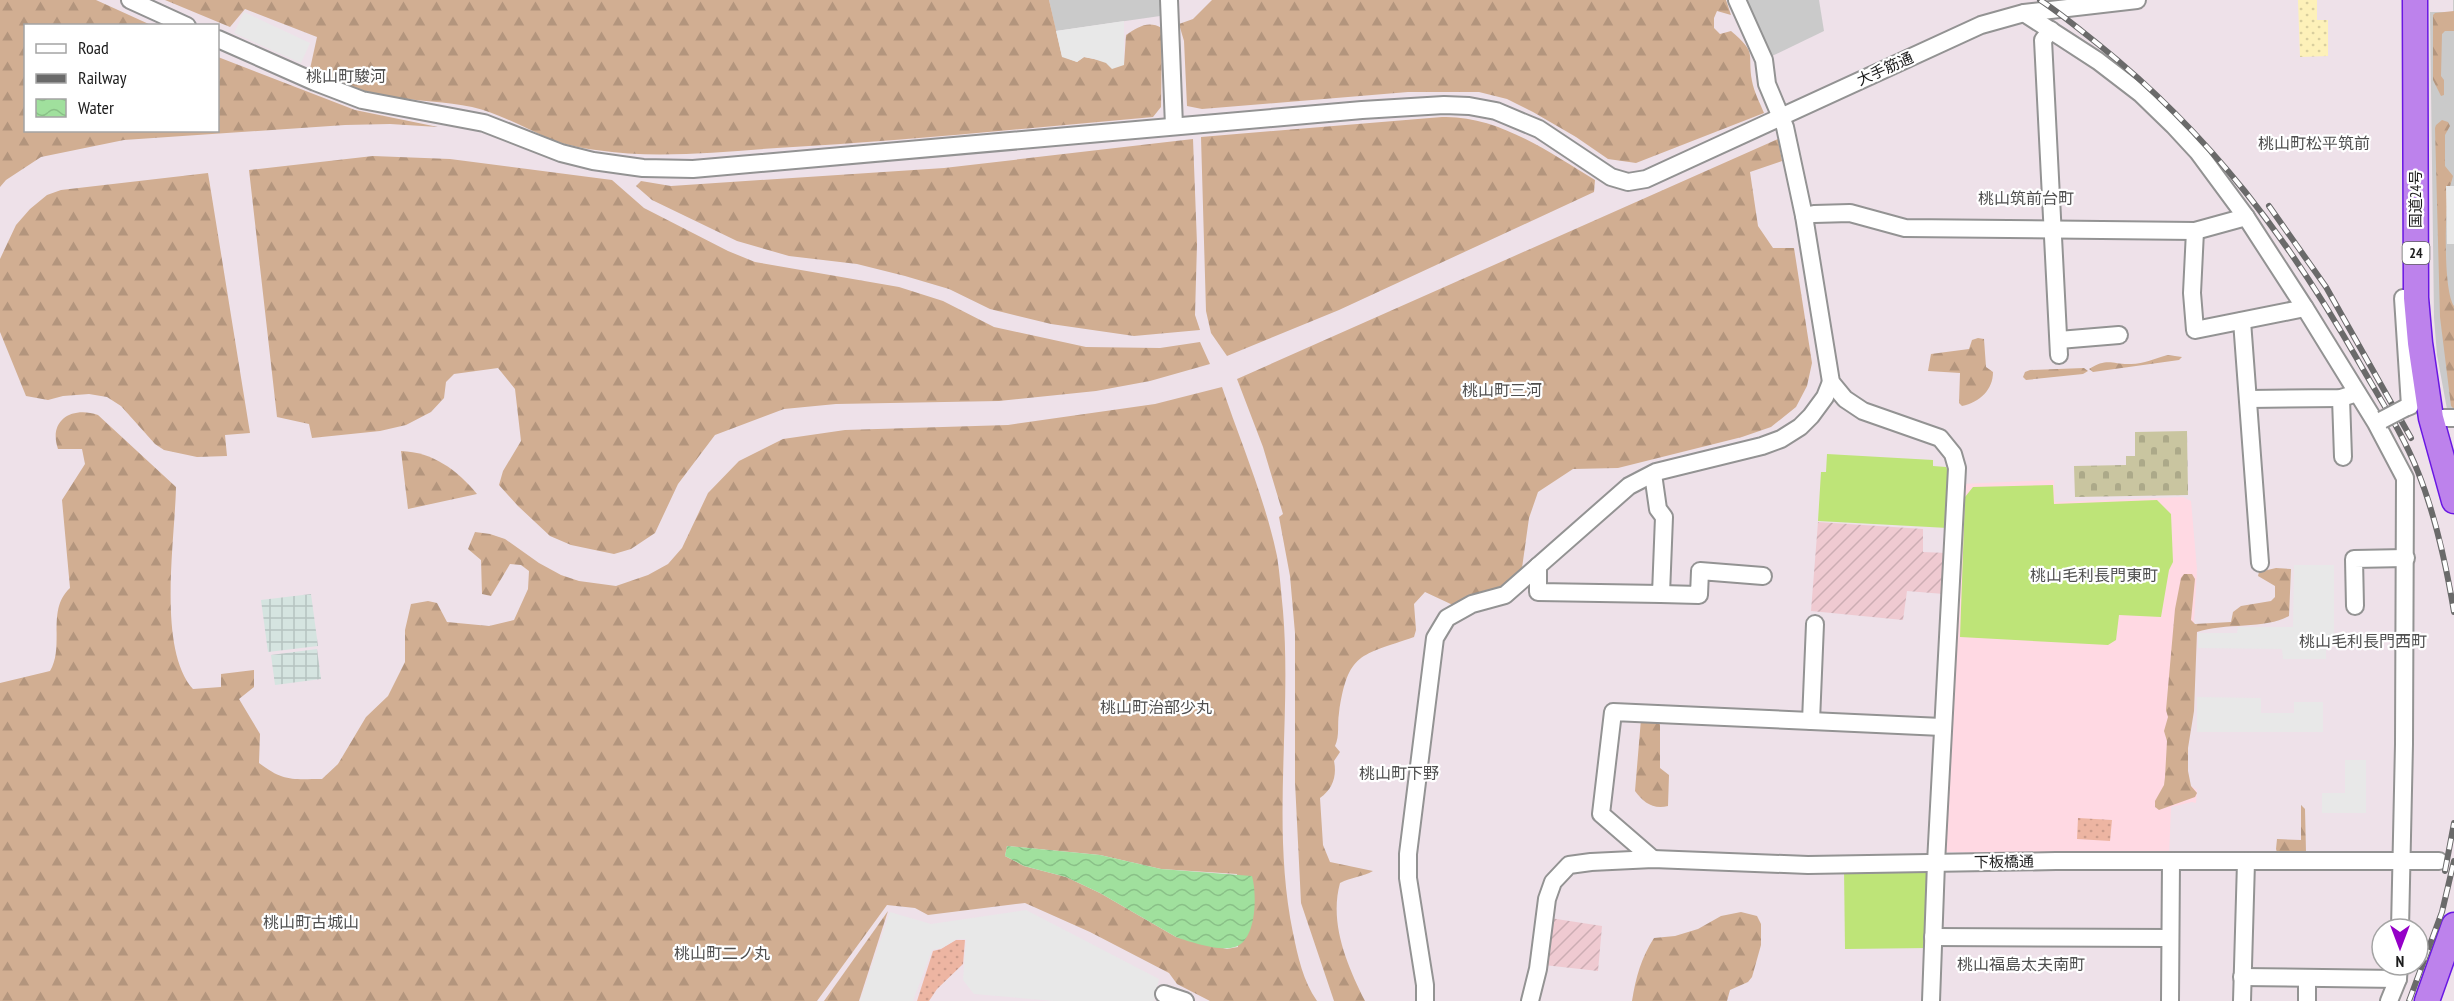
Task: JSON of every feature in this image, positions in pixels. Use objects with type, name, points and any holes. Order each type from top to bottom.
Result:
[{"type":"highway","name":"国道24号","points":[[2415,0],[2416,298],[2420,343],[2443,418],[2454,501]]},
{"type":"highway","points":[[2427,1001],[2454,926]]},
{"type":"street","points":[[130,0],[183,24]]},
{"type":"street","points":[[1737,0],[1764,60],[1767,84],[1785,127],[1804,216],[1831,382],[1845,399],[1863,411],[1893,423],[1935,435],[1950,448],[1955,460],[1931,1001]]},
{"type":"street","name":"大手筋通","points":[[1174,126],[1362,110],[1444,105],[1469,106],[1496,111],[1539,129],[1616,179],[1633,182],[1646,179],[1781,119],[1876,72],[1968,31],[2024,13],[2088,2],[2137,0]]},
{"type":"street","points":[[219,39],[362,100],[484,123],[572,156],[603,163],[643,168],[693,169],[1174,126],[1173,1]]},
{"type":"street","points":[[2024,13],[2098,61],[2141,94],[2198,152],[2246,217],[2305,308],[2349,395],[2379,421],[2405,478],[2406,558],[2400,917]]},
{"type":"street","points":[[2050,30],[2043,40],[2059,347],[2119,335]]},
{"type":"street","points":[[1804,216],[1814,213],[1850,213],[1905,228],[2195,231],[2246,217]]},
{"type":"street","points":[[2195,231],[2192,293],[2195,330],[2305,308]]},
{"type":"street","points":[[2379,421],[2410,406],[2403,298],[2416,298]]},
{"type":"street","points":[[2241,321],[2260,563]]},
{"type":"street","points":[[1425,1001],[1425,985],[1408,878],[1408,862],[1435,638],[1447,618],[1472,604],[1505,595],[1629,486],[1653,474],[1762,446],[1786,436],[1806,422],[1816,410],[1831,382]]},
{"type":"street","points":[[2248,399],[2349,395]]},
{"type":"street","points":[[2343,457],[2349,395]]},
{"type":"street","points":[[1653,474],[1658,509],[1664,517],[1660,594]]},
{"type":"street","points":[[2355,606],[2354,559],[2406,558]]},
{"type":"street","points":[[1538,566],[1538,592],[1699,595],[1700,572],[1763,576]]},
{"type":"street","points":[[1811,721],[1815,624]]},
{"type":"street","points":[[1653,859],[1601,814],[1613,712],[1942,727]]},
{"type":"street","name":"下板橋通","points":[[1530,1001],[1538,969],[1547,899],[1553,882],[1569,866],[1591,862],[1653,859],[1808,865],[2439,861]]},
{"type":"street","points":[[2170,1001],[2171,862]]},
{"type":"street","points":[[2242,1001],[2246,862]]},
{"type":"street","points":[[1933,937],[2170,938]]},
{"type":"street","points":[[2242,977],[2307,979],[2370,974]]},
{"type":"street","points":[[2390,1001],[2397,977]]},
{"type":"street","points":[[2307,979],[2307,1001]]},
{"type":"street","points":[[1164,994],[1185,1001]]},
{"type":"shaded area","points":[[1049,0],[1166,0],[1167,15],[1056,31]]},
{"type":"shaded area","points":[[1742,0],[1819,0],[1824,31],[1770,57]]},
{"type":"shaded area","points":[[2298,0],[2317,0],[2317,20],[2328,20],[2328,56],[2300,57]]},
{"type":"shaded area","points":[[2453,0],[2454,413],[2447,409],[2437,355],[2434,318],[2430,12],[2453,12]]},
{"type":"shaded area","points":[[244,12],[310,43],[301,63],[234,33]]},
{"type":"shaded area","points":[[1124,21],[1124,65],[1112,69],[1106,63],[1094,59],[1084,57],[1077,62],[1062,57],[1056,31]]},
{"type":"shaded area","points":[[2446,186],[2454,186],[2454,244],[2447,244]]},
{"type":"shaded area","points":[[1827,454],[1933,460],[1933,466],[1946,467],[1950,476],[1948,528],[1818,521],[1821,472],[1826,472]]},
{"type":"shaded area","points":[[2054,480],[2055,502],[2183,497],[2191,501],[2197,569],[2185,782],[2197,790],[2196,803],[2171,807],[2169,856],[1942,852],[1961,484]]},
{"type":"shaded area","points":[[2053,485],[2054,504],[2157,500],[2171,514],[2173,562],[2169,570],[2161,617],[2119,615],[2116,640],[2108,645],[1960,637],[1965,497],[1973,487]]},
{"type":"shaded area","points":[[1818,522],[1923,529],[1923,552],[1946,553],[1944,594],[1907,591],[1903,620],[1811,611]]},
{"type":"shaded area","points":[[2294,565],[2334,565],[2334,636],[2326,636],[2326,659],[2283,659],[2282,649],[2198,648],[2198,633],[2237,633],[2238,627],[2293,627]]},
{"type":"shaded area","points":[[311,594],[318,646],[268,652],[261,600]]},
{"type":"shaded area","points":[[317,649],[321,679],[275,685],[271,655]]},
{"type":"shaded area","points":[[2197,697],[2261,698],[2261,713],[2294,713],[2294,702],[2323,702],[2323,732],[2197,732]]},
{"type":"shaded area","points":[[2345,760],[2366,760],[2366,813],[2322,813],[2322,793],[2345,793]]},
{"type":"shaded area","points":[[2078,818],[2112,820],[2110,841],[2077,839]]},
{"type":"shaded area","points":[[1844,868],[1929,868],[1929,948],[1845,949]]},
{"type":"shaded area","points":[[1026,910],[1159,979],[1154,1001],[1054,1001],[974,994],[963,980],[966,939],[957,939],[942,948],[932,950],[913,1001],[860,1001],[890,912],[931,924]]},
{"type":"shaded area","points":[[1550,918],[1602,926],[1598,971],[1544,965]]},
{"type":"shaded area","points":[[956,940],[965,940],[963,964],[937,989],[929,1001],[917,1001],[933,951]]},
{"type":"green space","points":[[0,0],[96,0],[149,24],[24,24],[24,132],[219,132],[219,57],[355,110],[438,127],[390,124],[345,125],[124,140],[41,157],[6,180],[0,187]]},
{"type":"green space","points":[[165,0],[1049,0],[1062,56],[1077,62],[1084,57],[1124,65],[1126,35],[1139,27],[1148,25],[1162,28],[1161,107],[1153,117],[918,138],[686,154],[619,153],[559,142],[472,107],[388,97],[346,87],[327,80],[310,69],[317,37],[245,9],[230,27]]},
{"type":"green space","points":[[1212,0],[1726,0],[1731,15],[1717,11],[1714,28],[1720,34],[1731,31],[1748,49],[1753,85],[1764,113],[1636,163],[1608,159],[1533,112],[1507,99],[1479,92],[1408,92],[1202,109],[1187,106],[1184,41],[1179,24],[1193,19]]},
{"type":"green space","points":[[2454,11],[2454,31],[2445,31],[2442,34],[2441,76],[2444,80],[2444,95],[2441,96],[2433,80],[2433,15]]},
{"type":"green space","points":[[1442,117],[1483,122],[1522,137],[1595,180],[1594,192],[1339,310],[1227,356],[1211,333],[1206,311],[1201,137]]},
{"type":"green space","points":[[2442,120],[2448,122],[2450,126],[2445,135],[2445,166],[2453,176],[2448,200],[2446,249],[2448,284],[2454,306],[2454,409],[2451,406],[2440,317],[2435,128]]},
{"type":"green space","points":[[1193,139],[1197,244],[1195,315],[1200,330],[1134,336],[1051,324],[990,309],[949,289],[905,276],[857,264],[789,256],[737,241],[652,200],[636,186],[641,181],[671,186],[944,168]]},
{"type":"green space","points":[[1778,139],[1782,161],[1750,172],[1758,226],[1773,248],[1794,248],[1812,363],[1807,386],[1796,407],[1771,427],[1742,437],[1618,468],[1573,469],[1538,492],[1529,518],[1522,568],[1505,585],[1455,606],[1425,592],[1414,604],[1416,630],[1414,637],[1369,653],[1352,667],[1347,678],[1339,713],[1335,746],[1340,752],[1334,761],[1334,777],[1328,791],[1320,798],[1323,845],[1330,862],[1373,871],[1340,883],[1337,898],[1338,928],[1346,958],[1365,1001],[1334,1001],[1301,903],[1295,782],[1295,633],[1290,576],[1279,517],[1283,514],[1263,447],[1237,379]]},
{"type":"green space","points":[[373,156],[450,159],[612,180],[644,208],[728,251],[755,262],[899,287],[943,301],[994,327],[1086,347],[1160,348],[1200,342],[1210,364],[1150,381],[1096,391],[999,401],[836,404],[784,409],[715,435],[678,484],[655,533],[631,549],[614,554],[571,545],[550,536],[499,485],[503,471],[521,441],[515,389],[498,368],[454,374],[446,382],[444,398],[431,412],[406,425],[380,431],[312,438],[309,424],[277,417],[249,170]]},
{"type":"green space","points":[[208,173],[250,433],[225,435],[227,456],[197,457],[164,450],[155,444],[121,406],[107,397],[89,394],[48,400],[26,396],[0,332],[0,259],[16,225],[47,195],[61,190]]},
{"type":"green space","points":[[1984,339],[1986,367],[1993,372],[1991,384],[1980,398],[1962,406],[1959,403],[1960,373],[1928,371],[1931,354],[1969,349],[1972,340]]},
{"type":"green space","points":[[2168,355],[2182,357],[2179,360],[2093,372],[2089,369],[2106,362],[2136,364]]},
{"type":"green space","points":[[2084,368],[2088,371],[2083,374],[2026,380],[2023,377],[2025,372],[2030,370]]},
{"type":"green space","points":[[1222,387],[1272,535],[1279,570],[1285,651],[1283,853],[1287,893],[1299,960],[1308,985],[1317,1001],[1210,1001],[1177,984],[1169,973],[1090,932],[1025,903],[928,915],[915,908],[887,905],[817,1001],[0,1001],[0,683],[50,671],[54,661],[59,607],[70,588],[62,500],[85,464],[82,449],[58,449],[56,430],[59,423],[71,414],[79,412],[98,415],[176,487],[171,564],[172,621],[175,648],[182,671],[193,689],[221,687],[221,674],[254,670],[254,687],[239,699],[260,734],[259,763],[275,774],[289,778],[322,779],[338,764],[366,717],[388,696],[405,662],[405,630],[411,604],[428,601],[437,603],[447,622],[489,626],[514,620],[528,589],[529,571],[521,565],[510,564],[491,596],[482,594],[481,560],[468,549],[475,532],[505,539],[539,563],[561,575],[579,581],[616,586],[648,575],[668,564],[682,548],[708,493],[739,461],[783,439],[845,430],[1008,425],[1155,404]],"holes":[[[1007,846],[1100,855],[1161,869],[1237,874],[1238,947],[1227,949],[1176,937],[1100,893],[1066,877],[1024,866],[1005,856]]]},
{"type":"green space","points":[[2187,431],[2188,495],[2075,497],[2074,466],[2126,465],[2126,456],[2135,456],[2135,432]]},
{"type":"green space","points":[[401,451],[424,455],[443,464],[461,477],[477,494],[408,509]]},
{"type":"green space","points":[[2276,568],[2291,569],[2289,616],[2270,623],[2197,632],[2194,711],[2188,748],[2188,771],[2191,786],[2197,793],[2195,797],[2159,810],[2155,807],[2155,801],[2164,785],[2165,777],[2167,741],[2164,731],[2168,717],[2166,710],[2175,609],[2181,578],[2184,574],[2192,574],[2195,579],[2191,620],[2195,624],[2231,622],[2233,612],[2241,606],[2271,601],[2275,597],[2275,586],[2258,576],[2259,572]]},
{"type":"green space","points":[[1641,719],[1660,722],[1660,768],[1669,775],[1668,806],[1658,807],[1649,804],[1635,791]]},
{"type":"green space","points":[[2301,805],[2305,809],[2306,852],[2298,856],[2278,856],[2277,839],[2301,840]]},
{"type":"green space","points":[[888,911],[859,1001],[824,1001]]},
{"type":"green space","points":[[1741,912],[1757,916],[1761,924],[1761,945],[1752,977],[1748,982],[1730,990],[1727,1001],[1632,1001],[1640,968],[1654,938],[1675,936],[1698,929],[1721,916]]},
{"type":"water","points":[[1007,846],[1100,855],[1161,869],[1252,876],[1255,905],[1248,935],[1242,943],[1229,948],[1206,946],[1176,937],[1100,893],[1066,877],[1024,866],[1005,856]]},
{"type":"railway","points":[[2040,0],[2098,44],[2177,115],[2245,191],[2305,274],[2333,318],[2412,458],[2435,523],[2454,612]]},
{"type":"railway","points":[[2269,206],[2326,287],[2411,438]]},
{"type":"railway","points":[[2445,871],[2454,823]]},
{"type":"railway","points":[[2409,1001],[2442,912],[2454,861]]},
{"type":"district","name":"桃山町駿河","points":[[346,76]]},
{"type":"district","name":"桃山町松平筑前","points":[[2314,143]]},
{"type":"district","name":"桃山筑前台町","points":[[2026,198]]},
{"type":"district","name":"桃山町三河","points":[[1502,390]]},
{"type":"district","name":"桃山毛利長門東町","points":[[2094,575]]},
{"type":"district","name":"桃山毛利長門西町","points":[[2363,641]]},
{"type":"district","name":"桃山町治部少丸","points":[[1156,707]]},
{"type":"district","name":"桃山町下野","points":[[1399,773]]},
{"type":"district","name":"桃山町古城山","points":[[311,922]]},
{"type":"district","name":"桃山町二ノ丸","points":[[722,953]]},
{"type":"district","name":"桃山福島太夫南町","points":[[2021,964]]}]
